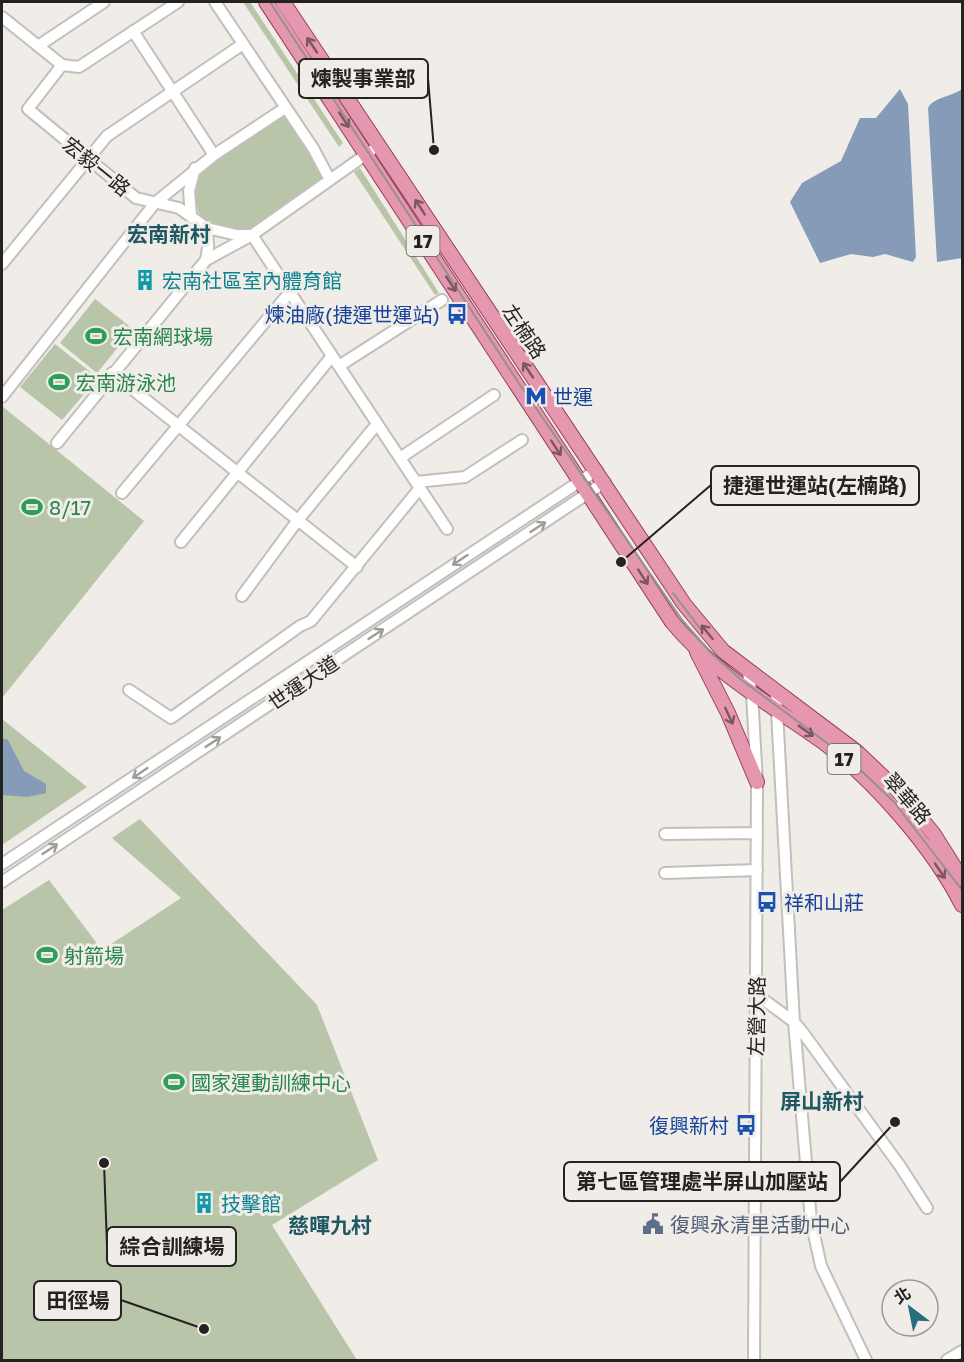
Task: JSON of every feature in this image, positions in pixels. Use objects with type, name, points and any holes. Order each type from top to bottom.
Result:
[{"type":"main road","name":"左楠路","points":[[266,2],[672,622],[693,645]]},
{"type":"main road","name":"左楠路","points":[[283,2],[605,482],[684,604],[723,651],[748,673]]},
{"type":"main road","name":"翠華路","points":[[693,645],[752,694],[850,764],[888,802],[920,842],[963,905]]},
{"type":"main road","points":[[693,645],[728,713],[758,782]]},
{"type":"main road","name":"翠華路","points":[[748,673],[857,752],[898,791],[933,833],[963,879]]},
{"type":"street","points":[[38,46],[104,2]]},
{"type":"street","points":[[2,17],[62,65],[79,67],[178,2]]},
{"type":"street","points":[[215,2],[313,148],[330,180]]},
{"type":"street","points":[[133,32],[213,155]]},
{"type":"street","points":[[2,264],[107,136],[243,44]]},
{"type":"street","name":"宏毅一路","points":[[62,65],[28,109],[132,196],[179,208],[207,228],[237,235],[252,235]]},
{"type":"street","points":[[2,397],[155,203],[195,168],[285,108]]},
{"type":"street","points":[[57,443],[206,260],[252,235],[379,146]]},
{"type":"street","points":[[191,215],[189,191],[195,168]]},
{"type":"street","points":[[206,260],[207,228]]},
{"type":"street","points":[[252,235],[447,528]]},
{"type":"street","points":[[122,494],[290,292]]},
{"type":"street","points":[[339,366],[442,300]]},
{"type":"street","points":[[181,542],[332,356]]},
{"type":"street","points":[[112,373],[357,567]]},
{"type":"street","points":[[400,458],[494,395]]},
{"type":"street","points":[[243,596],[298,520],[377,424]]},
{"type":"street","points":[[129,690],[171,718],[300,626],[311,621],[357,567],[418,485],[465,477],[522,440]]},
{"type":"street","name":"世運大道","points":[[2,864],[597,470]]},
{"type":"street","name":"世運大道","points":[[2,882],[605,482]]},
{"type":"street","name":"左營大路","points":[[748,673],[752,694],[758,782],[754,1360]]},
{"type":"street","points":[[776,693],[794,1022],[811,1221],[821,1266],[866,1360]]},
{"type":"street","points":[[665,834],[757,833]]},
{"type":"street","points":[[664,873],[757,870]]},
{"type":"street","points":[[756,994],[794,1022],[834,1073],[927,1208]]},
{"type":"street","points":[[947,1360],[963,1351]]},
{"type":"green space","points":[[243,2],[250,2],[343,143],[339,147]]},
{"type":"green space","points":[[284,114],[307,147],[324,178],[250,229],[234,230],[210,224],[202,218],[196,200],[200,171]]},
{"type":"green space","points":[[360,168],[439,293],[435,295],[354,172]]},
{"type":"green space","name":"宏南網球場","points":[[95,299],[133,329],[97,373],[60,343]]},
{"type":"green space","name":"宏南游泳池","points":[[55,344],[98,378],[62,420],[20,387]]},
{"type":"green space","points":[[2,406],[144,521],[2,698]]},
{"type":"green space","points":[[2,719],[87,787],[2,845]]},
{"type":"green space","name":"國家運動訓練中心","points":[[140,819],[317,1005],[378,1160],[272,1225],[357,1360],[2,1360],[2,910],[49,880],[102,950],[181,898],[112,838]]},
{"type":"water","points":[[900,89],[908,104],[916,257],[913,262],[885,254],[873,257],[851,254],[820,263],[790,202],[802,183],[841,161],[860,118],[876,118]]},
{"type":"water","points":[[962,89],[962,258],[937,262],[928,108],[934,102]]},
{"type":"water","points":[[2,738],[8,740],[24,771],[46,784],[46,793],[28,797],[2,795]]},
{"type":"railway","points":[[270,2],[520,385],[682,620],[711,653],[739,678],[850,760],[894,802],[962,890]]},
{"type":"railway","points":[[673,593],[702,631]]},
{"type":"place","name":"煉製事業部","points":[[434,150]]},
{"type":"place","name":"宏南社區室內體育館","points":[[145,280]]},
{"type":"place","name":"煉油廠(捷運世運站)","points":[[457,314]]},
{"type":"place","name":"宏南網球場","points":[[96,336]]},
{"type":"place","name":"宏南游泳池","points":[[59,382]]},
{"type":"place","name":"世運","points":[[536,396]]},
{"type":"place","name":"8/17","points":[[32,507]]},
{"type":"place","name":"捷運世運站(左楠路)","points":[[621,562]]},
{"type":"place","name":"祥和山莊","points":[[767,902]]},
{"type":"place","name":"射箭場","points":[[47,955]]},
{"type":"place","name":"國家運動訓練中心","points":[[174,1082]]},
{"type":"place","name":"第七區管理處半屏山加壓站","points":[[895,1122]]},
{"type":"place","name":"復興新村","points":[[746,1125]]},
{"type":"place","name":"綜合訓練場","points":[[104,1163]]},
{"type":"place","name":"技擊館","points":[[204,1203]]},
{"type":"place","name":"復興永清里活動中心","points":[[653,1224]]},
{"type":"place","name":"田徑場","points":[[204,1329]]},
{"type":"district","name":"宏南新村","points":[[169,234]]},
{"type":"district","name":"屏山新村","points":[[822,1101]]},
{"type":"district","name":"慈暉九村","points":[[330,1225]]}]
